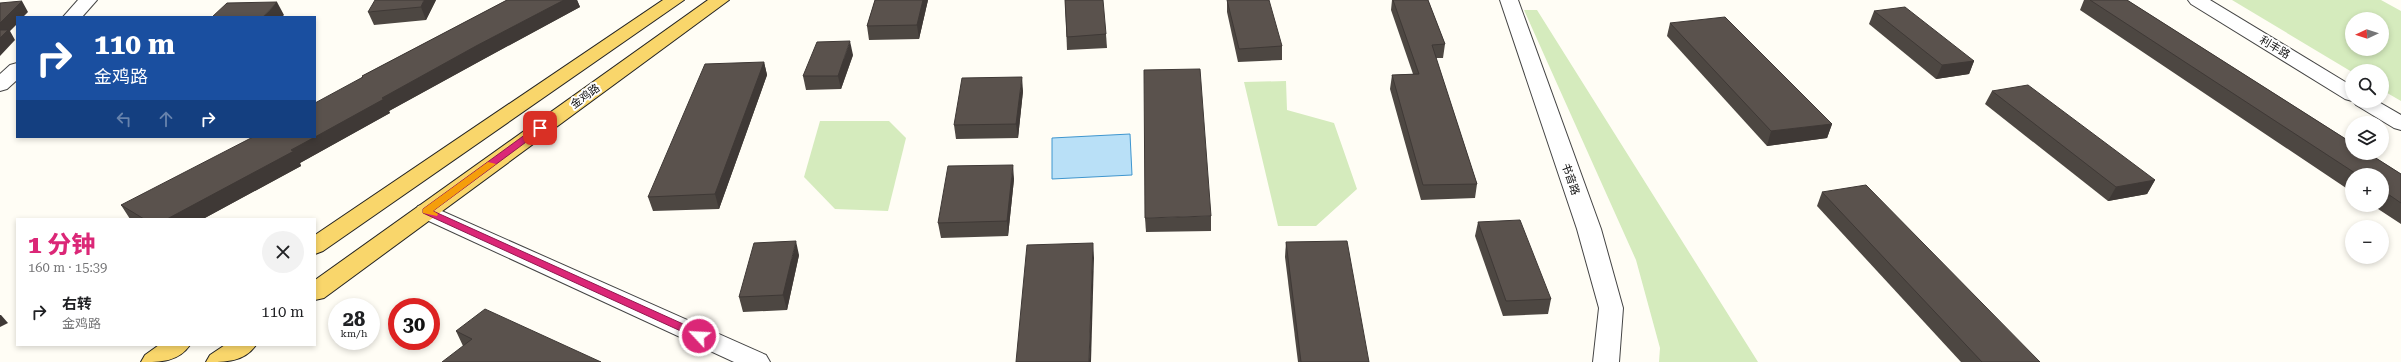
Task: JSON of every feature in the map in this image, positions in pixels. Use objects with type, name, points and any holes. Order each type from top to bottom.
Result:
[{"type":"main road","points":[[316,245],[675,0]]},
{"type":"main road","name":"金鸡路","points":[[316,291],[720,0]]},
{"type":"main road","points":[[154,362],[176,346]]},
{"type":"main road","points":[[220,362],[242,346]]},
{"type":"street","points":[[73,16],[88,0]]},
{"type":"street","name":"书音路","points":[[1509,0],[1589,229],[1610,308],[1606,362]]},
{"type":"street","name":"利丰路","points":[[2197,0],[2345,90]]},
{"type":"street","points":[[0,85],[16,71]]},
{"type":"street","points":[[2375,108],[2401,124]]},
{"type":"street","points":[[426,211],[757,362]]},
{"type":"green space","points":[[2232,0],[2381,0],[2401,11],[2401,101],[2389,94],[2389,64],[2345,64],[2345,68]]},
{"type":"green space","points":[[1524,10],[1537,10],[1758,362],[1659,362],[1660,348],[1636,260]]},
{"type":"green space","points":[[1286,81],[1287,110],[1334,123],[1357,189],[1316,226],[1278,226],[1244,82]]},
{"type":"green space","points":[[820,121],[889,121],[906,138],[888,211],[835,209],[804,177]]},
{"type":"water","points":[[1130,134],[1132,175],[1052,179],[1052,138]]},
{"type":"building","points":[[375,0],[424,0],[421,7],[368,12]]},
{"type":"building","points":[[507,0],[564,0],[476,46],[316,136],[316,102],[363,77],[362,76]]},
{"type":"building","points":[[875,0],[923,0],[917,25],[867,26]]},
{"type":"building","points":[[1065,0],[1103,0],[1106,34],[1067,37]]},
{"type":"building","points":[[1227,0],[1269,0],[1282,46],[1239,49]]},
{"type":"building","points":[[1393,0],[1428,0],[1445,44],[1432,45],[1477,184],[1423,185],[1392,75],[1419,74]]},
{"type":"building","points":[[2090,0],[2127,0],[2345,139],[2345,160],[2379,160],[2401,174],[2401,203],[2389,195],[2389,168],[2347,168]]},
{"type":"building","points":[[22,1],[0,23],[0,3]]},
{"type":"building","points":[[277,2],[264,16],[213,16],[227,3]]},
{"type":"building","points":[[1905,7],[1974,61],[1942,65],[1874,11]]},
{"type":"building","points":[[1725,17],[1832,124],[1771,131],[1670,23]]},
{"type":"building","points":[[0,30],[8,30],[0,38]]},
{"type":"building","points":[[850,41],[838,76],[803,76],[817,42]]},
{"type":"building","points":[[764,62],[715,194],[648,197],[705,64]]},
{"type":"building","points":[[1200,69],[1211,216],[1145,218],[1144,70]]},
{"type":"building","points":[[1022,77],[1016,124],[954,125],[962,78]]},
{"type":"building","points":[[2028,85],[2155,180],[2116,187],[1992,91]]},
{"type":"building","points":[[251,138],[313,138],[291,150],[294,151],[169,218],[142,218],[121,205]]},
{"type":"building","points":[[1013,165],[1007,221],[938,223],[948,166]]},
{"type":"building","points":[[1866,185],[2040,362],[1982,362],[1822,192]]},
{"type":"building","points":[[1520,220],[1551,299],[1506,301],[1478,222]]},
{"type":"building","points":[[796,241],[783,295],[739,297],[754,243]]},
{"type":"building","points":[[1347,241],[1369,362],[1301,362],[1286,242]]},
{"type":"building","points":[[1093,243],[1089,362],[1016,362],[1027,245]]},
{"type":"building","points":[[485,309],[601,362],[442,362],[472,339],[456,331]]},
{"type":"slow traffic","points":[[433,214],[426,211],[492,164]]},
{"type":"route","points":[[540,128],[426,211],[699,336]]}]
